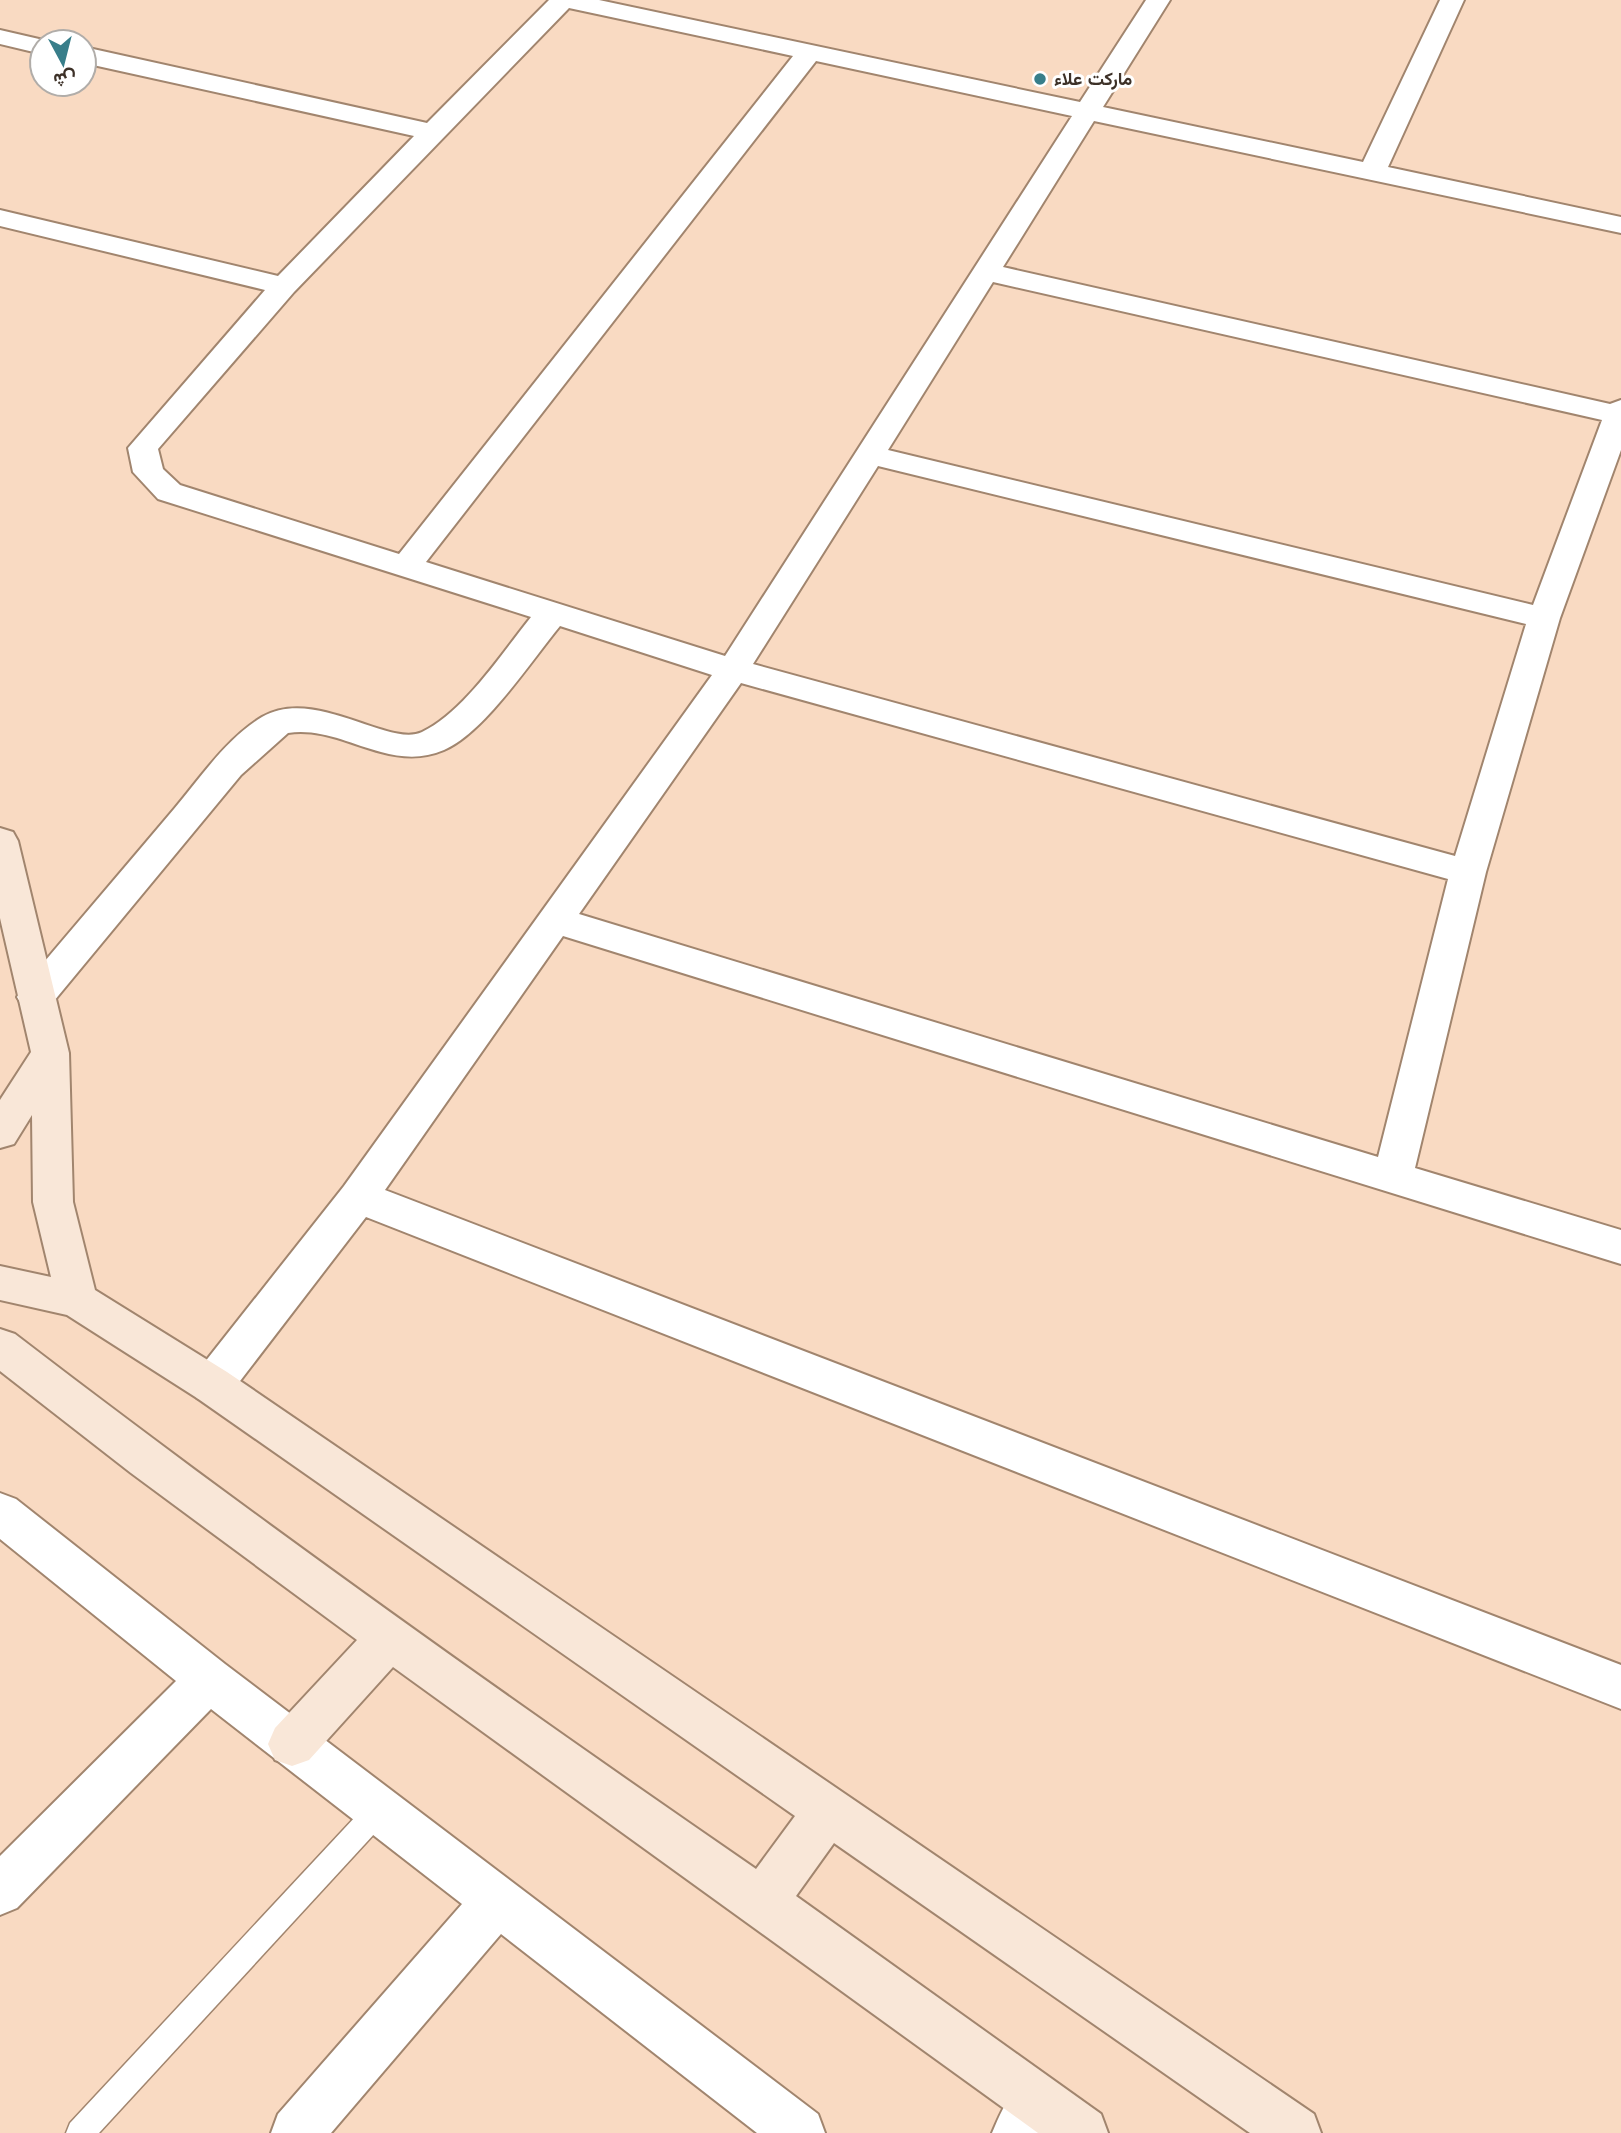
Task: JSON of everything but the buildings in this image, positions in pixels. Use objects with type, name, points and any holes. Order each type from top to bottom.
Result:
[{"type":"street","points":[[1468,872],[733,670],[169,492],[148,472],[143,447],[284,286],[564,0],[1621,225]]},
{"type":"street","points":[[212,1385],[358,1197],[733,670],[1090,112],[1158,0]]},
{"type":"street","points":[[1371,172],[1452,0]]},
{"type":"street","points":[[0,37],[28,43]]},
{"type":"street","points":[[407,567],[810,52]]},
{"type":"street","points":[[98,58],[432,132]]},
{"type":"street","points":[[0,218],[284,286]]},
{"type":"street","points":[[987,272],[1620,412],[1544,618],[1468,872],[1393,1177]]},
{"type":"street","points":[[870,455],[1544,618]]},
{"type":"street","points":[[36,997],[229,767],[279,723],[313,719],[396,744],[429,744],[454,730],[552,614]]},
{"type":"street","points":[[0,841],[50,1053],[53,1202],[77,1300]]},
{"type":"street","points":[[557,920],[1621,1247]]},
{"type":"street","points":[[0,1133],[50,1053]]},
{"type":"street","points":[[358,1197],[1621,1687]]},
{"type":"street","points":[[0,1283],[77,1300],[212,1385],[1295,2133]]},
{"type":"street","points":[[0,1347],[146,1460],[536,1744],[762,1902],[1028,2117],[1082,2133]]},
{"type":"street","points":[[0,1513],[292,1744],[799,2133]]},
{"type":"street","points":[[292,1744],[390,1637]]},
{"type":"street","points":[[0,1891],[209,1679]]},
{"type":"street","points":[[762,1902],[828,1811]]},
{"type":"street","points":[[297,2133],[496,1902]]},
{"type":"lane","points":[[80,2133],[379,1810]]},
{"type":"place","name":"ماركت علاء","points":[[1040,79]]}]
